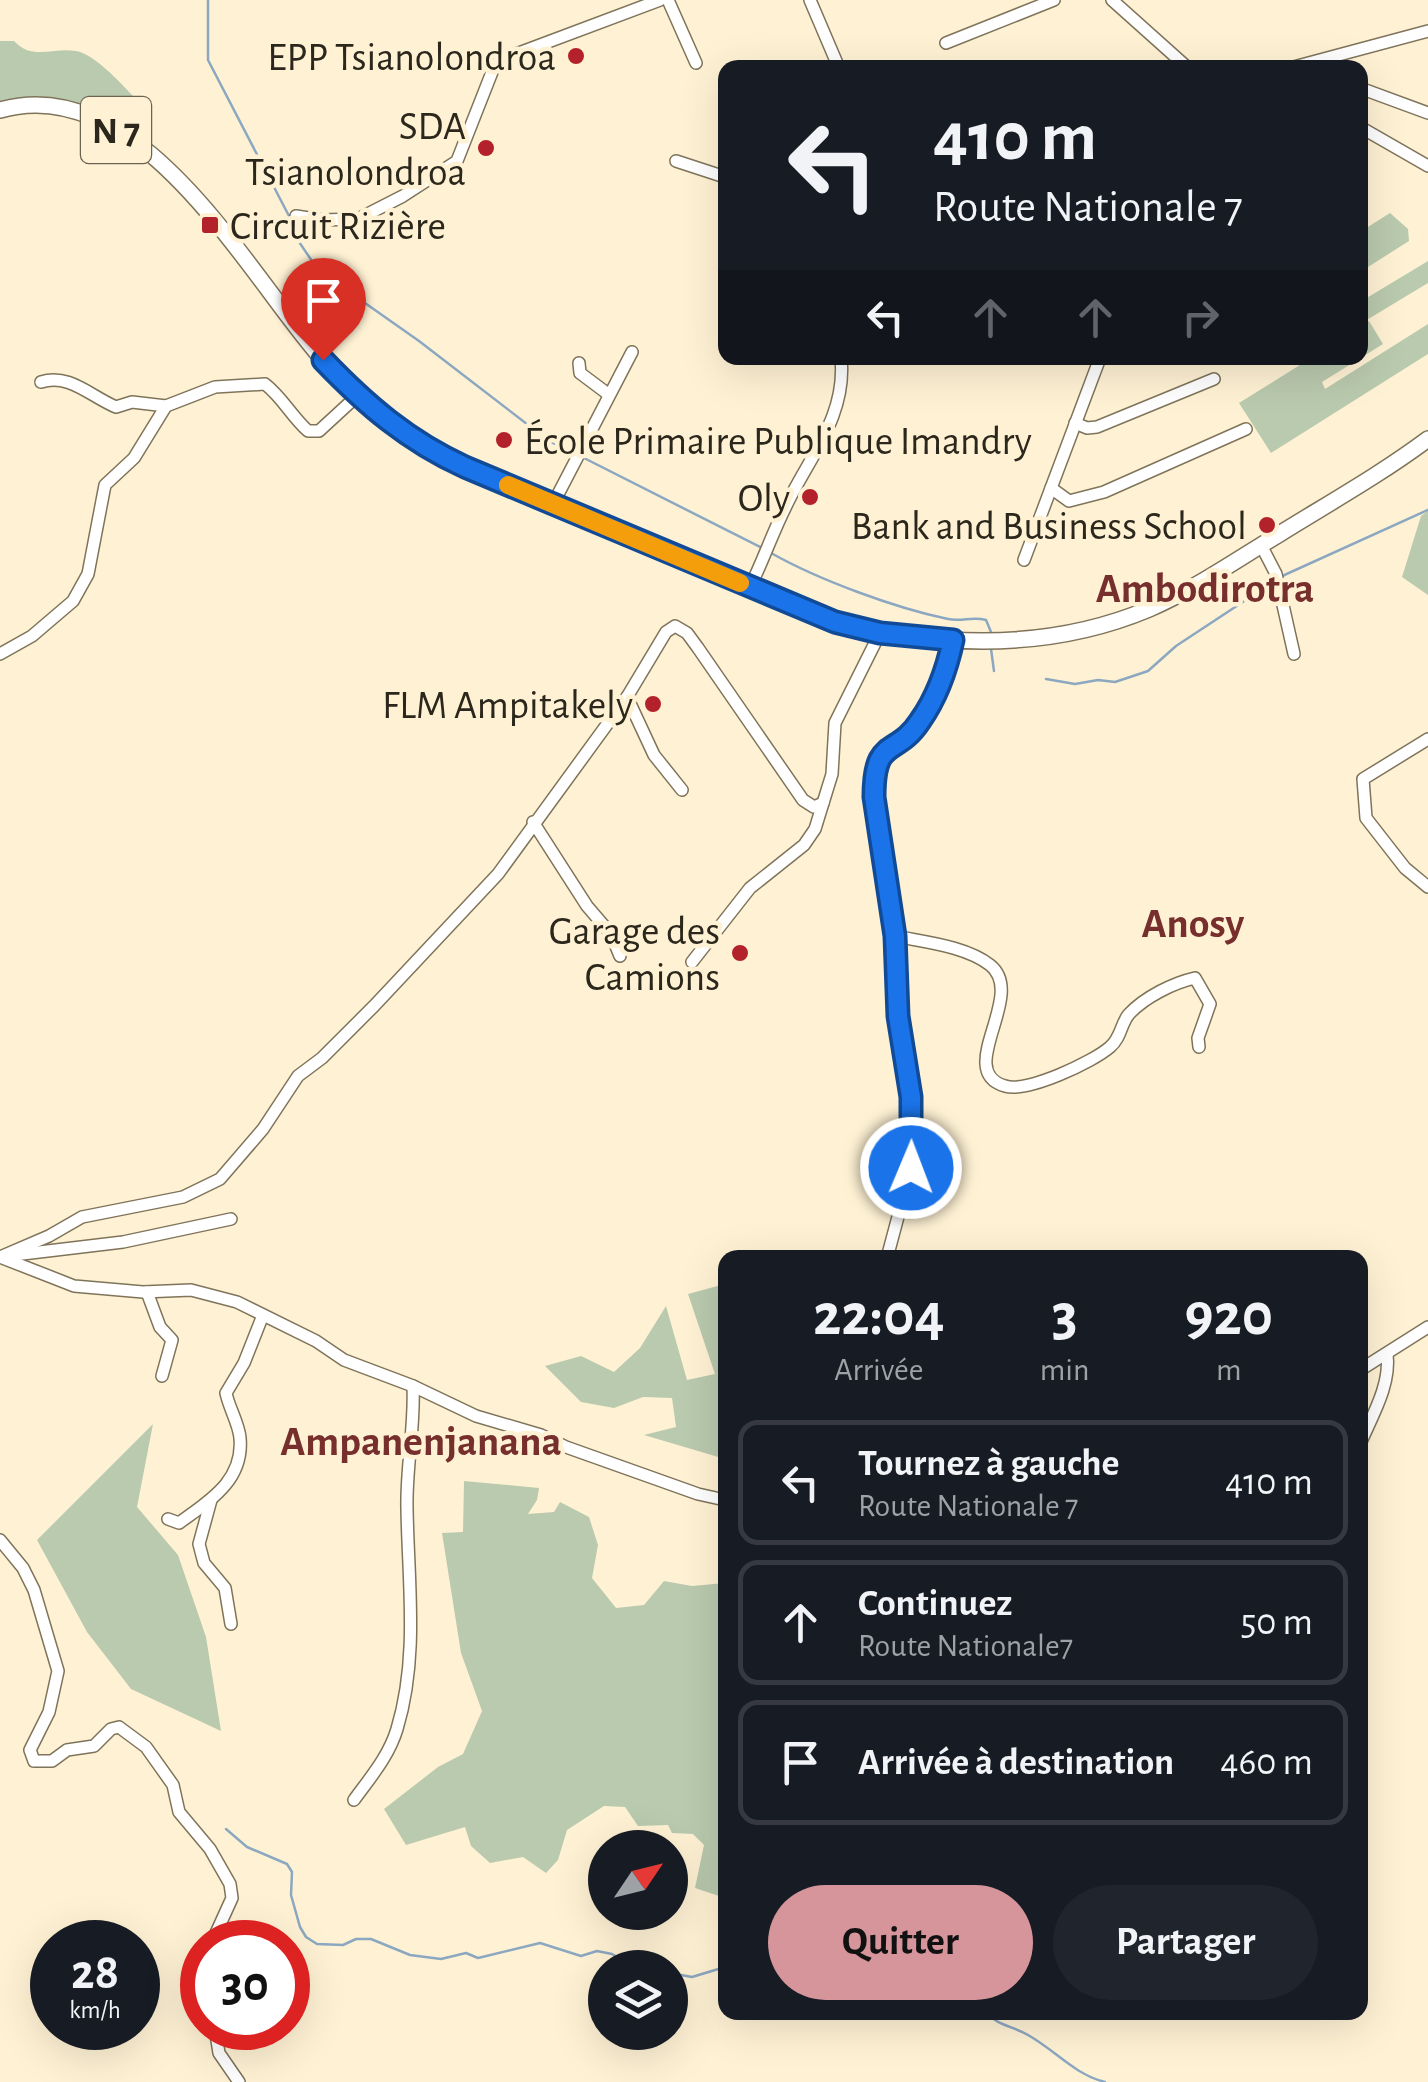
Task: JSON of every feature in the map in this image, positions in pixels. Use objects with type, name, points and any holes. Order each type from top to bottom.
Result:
[{"type":"main road","name":"N 7","points":[[0,110],[42,104],[78,110],[142,147],[172,173],[205,211],[356,396],[427,450],[835,622],[880,633],[953,640],[1040,637],[1108,624],[1186,591],[1427,440]]},
{"type":"street","points":[[296,216],[358,220],[403,196],[457,161],[500,60],[660,0]]},
{"type":"street","points":[[668,0],[696,63]]},
{"type":"street","points":[[810,0],[836,60]]},
{"type":"street","points":[[946,42],[1054,0]]},
{"type":"street","points":[[1112,0],[1179,60]]},
{"type":"street","points":[[1321,60],[1428,30]]},
{"type":"street","points":[[1368,91],[1428,113]]},
{"type":"street","points":[[1368,132],[1428,166]]},
{"type":"street","points":[[676,161],[718,174]]},
{"type":"street","points":[[553,504],[632,352]]},
{"type":"street","points":[[579,363],[580,373],[608,394]]},
{"type":"street","points":[[750,587],[785,508],[832,423],[842,365]]},
{"type":"street","points":[[1024,560],[1097,365]]},
{"type":"street","points":[[41,382],[64,379],[116,406],[132,402],[166,406],[215,387],[265,384],[284,398],[296,420],[308,431],[319,431],[356,396]]},
{"type":"street","points":[[1075,423],[1097,427],[1214,379]]},
{"type":"street","points":[[0,654],[32,636],[73,602],[88,574],[105,485],[134,458],[166,406]]},
{"type":"street","points":[[1051,488],[1069,502],[1104,492],[1246,429]]},
{"type":"street","points":[[1261,545],[1277,578],[1294,654]]},
{"type":"street","points":[[0,1257],[82,1217],[183,1197],[220,1179],[263,1129],[298,1076],[322,1058],[498,874],[532,822],[627,698],[666,632],[675,626],[687,633],[803,800],[814,806],[823,803]]},
{"type":"street","points":[[692,962],[750,888],[804,845],[815,829],[832,774],[835,723],[880,633]]},
{"type":"street","points":[[889,1250],[911,1168],[911,1097],[898,1016],[895,936],[874,774],[878,758],[923,718],[947,668],[953,640]]},
{"type":"street","points":[[627,698],[654,754],[682,790]]},
{"type":"street","points":[[1428,738],[1364,779],[1366,818],[1405,868],[1428,887]]},
{"type":"street","points":[[532,822],[610,934],[620,956]]},
{"type":"street","points":[[895,936],[937,945],[992,966],[999,978],[1000,995],[994,1030],[984,1055],[986,1070],[993,1081],[1010,1088],[1057,1076],[1110,1048],[1128,1015],[1172,984],[1195,978],[1210,1004],[1198,1048]]},
{"type":"street","points":[[0,1257],[123,1242],[231,1219]]},
{"type":"street","points":[[0,1257],[74,1286],[148,1292],[191,1290],[237,1302],[316,1341],[344,1360],[413,1386],[476,1416],[718,1498]]},
{"type":"street","points":[[148,1292],[160,1327],[172,1340],[162,1376]]},
{"type":"street","points":[[168,1519],[179,1523],[211,1500],[236,1472],[241,1435],[230,1414],[226,1394],[244,1363],[263,1315]]},
{"type":"street","points":[[1368,1365],[1428,1328]]},
{"type":"street","points":[[1368,1425],[1389,1369],[1387,1354]]},
{"type":"street","points":[[354,1800],[375,1775],[397,1730],[407,1664],[413,1596],[407,1507],[415,1424],[413,1386]]},
{"type":"street","points":[[211,1500],[199,1544],[204,1563],[226,1588],[231,1624]]},
{"type":"street","points":[[0,1540],[34,1590],[58,1671],[49,1712],[30,1750],[34,1761],[52,1761],[67,1750],[94,1746],[120,1727],[146,1747],[172,1785],[179,1812],[210,1850],[230,1884],[232,1898],[222,1920]]},
{"type":"street","points":[[219,2050],[239,2082]]},
{"type":"green space","points":[[0,41],[14,41],[36,52],[83,53],[133,96],[120,120],[62,101],[0,101]]},
{"type":"green space","points":[[1390,213],[1408,229],[1409,241],[1368,267],[1368,227]]},
{"type":"green space","points":[[1428,261],[1428,283],[1368,319],[1368,297]]},
{"type":"green space","points":[[1368,322],[1383,344],[1368,353]]},
{"type":"green space","points":[[1428,324],[1428,354],[1271,453],[1239,403],[1300,365],[1349,365],[1322,382],[1325,389]]},
{"type":"green space","points":[[1428,511],[1428,595],[1402,577],[1421,516]]},
{"type":"green space","points":[[718,1286],[718,1457],[644,1435],[676,1427],[672,1398],[643,1397],[614,1408],[581,1402],[545,1366],[581,1356],[614,1372],[640,1348],[666,1306],[687,1380],[715,1374],[688,1294]]},
{"type":"green space","points":[[153,1424],[137,1507],[178,1555],[206,1637],[221,1731],[131,1689],[87,1632],[37,1540]]},
{"type":"green space","points":[[464,1481],[539,1488],[528,1514],[554,1512],[560,1502],[589,1517],[598,1545],[592,1578],[616,1608],[644,1605],[664,1581],[692,1586],[718,1584],[718,1896],[695,1888],[704,1845],[693,1834],[688,1830],[670,1830],[668,1825],[638,1826],[625,1807],[604,1806],[567,1830],[558,1860],[546,1873],[523,1857],[490,1863],[471,1846],[465,1827],[406,1845],[384,1809],[438,1767],[463,1754],[482,1711],[461,1653],[442,1533],[463,1532]]},
{"type":"waterway","points":[[208,0],[208,60],[289,216],[291,230],[318,270],[419,341],[549,441],[573,452]]},
{"type":"waterway","points":[[584,458],[764,549]]},
{"type":"waterway","points":[[1280,577],[1428,510]]},
{"type":"waterway","points":[[771,553],[834,583],[905,608],[948,619],[986,620],[991,632]]},
{"type":"waterway","points":[[1046,679],[1075,684],[1115,682],[1148,671],[1176,646],[1273,582]]},
{"type":"waterway","points":[[991,649],[994,671]]},
{"type":"waterway","points":[[226,1829],[247,1847],[287,1864],[292,1872],[291,1895],[300,1927],[317,1944],[343,1945],[356,1939],[371,1939],[410,1955],[441,1959],[466,1953],[478,1958],[540,1943],[581,1956],[588,1954]]},
{"type":"waterway","points":[[688,1976],[718,1969]]},
{"type":"waterway","points":[[995,2020],[1038,2041],[1084,2074],[1105,2082]]},
{"type":"slow traffic","points":[[508,485],[740,583]]},
{"type":"place","name":"EPP Tsianolondroa","points":[[576,56]]},
{"type":"place","name":"SDA Tsianolondroa","points":[[486,148]]},
{"type":"place","name":"Circuit Rizière","points":[[210,225]]},
{"type":"place","name":"École Primaire Publique Imandry","points":[[504,440]]},
{"type":"place","name":"Oly","points":[[810,497]]},
{"type":"place","name":"Bank and Business School","points":[[1267,525]]},
{"type":"place","name":"FLM Ampitakely","points":[[653,704]]},
{"type":"place","name":"Garage des Camions","points":[[740,953]]},
{"type":"district","name":"Ambodirotra","points":[[1205,587]]},
{"type":"district","name":"Anosy","points":[[1193,922]]},
{"type":"district","name":"Ampanenjanana","points":[[421,1440]]},
{"type":"route","points":[[323,360],[372,410],[427,450],[465,467],[835,622],[880,633],[953,640],[947,668],[923,718],[878,758],[874,774],[895,936],[898,1016],[911,1097],[911,1168]]}]
